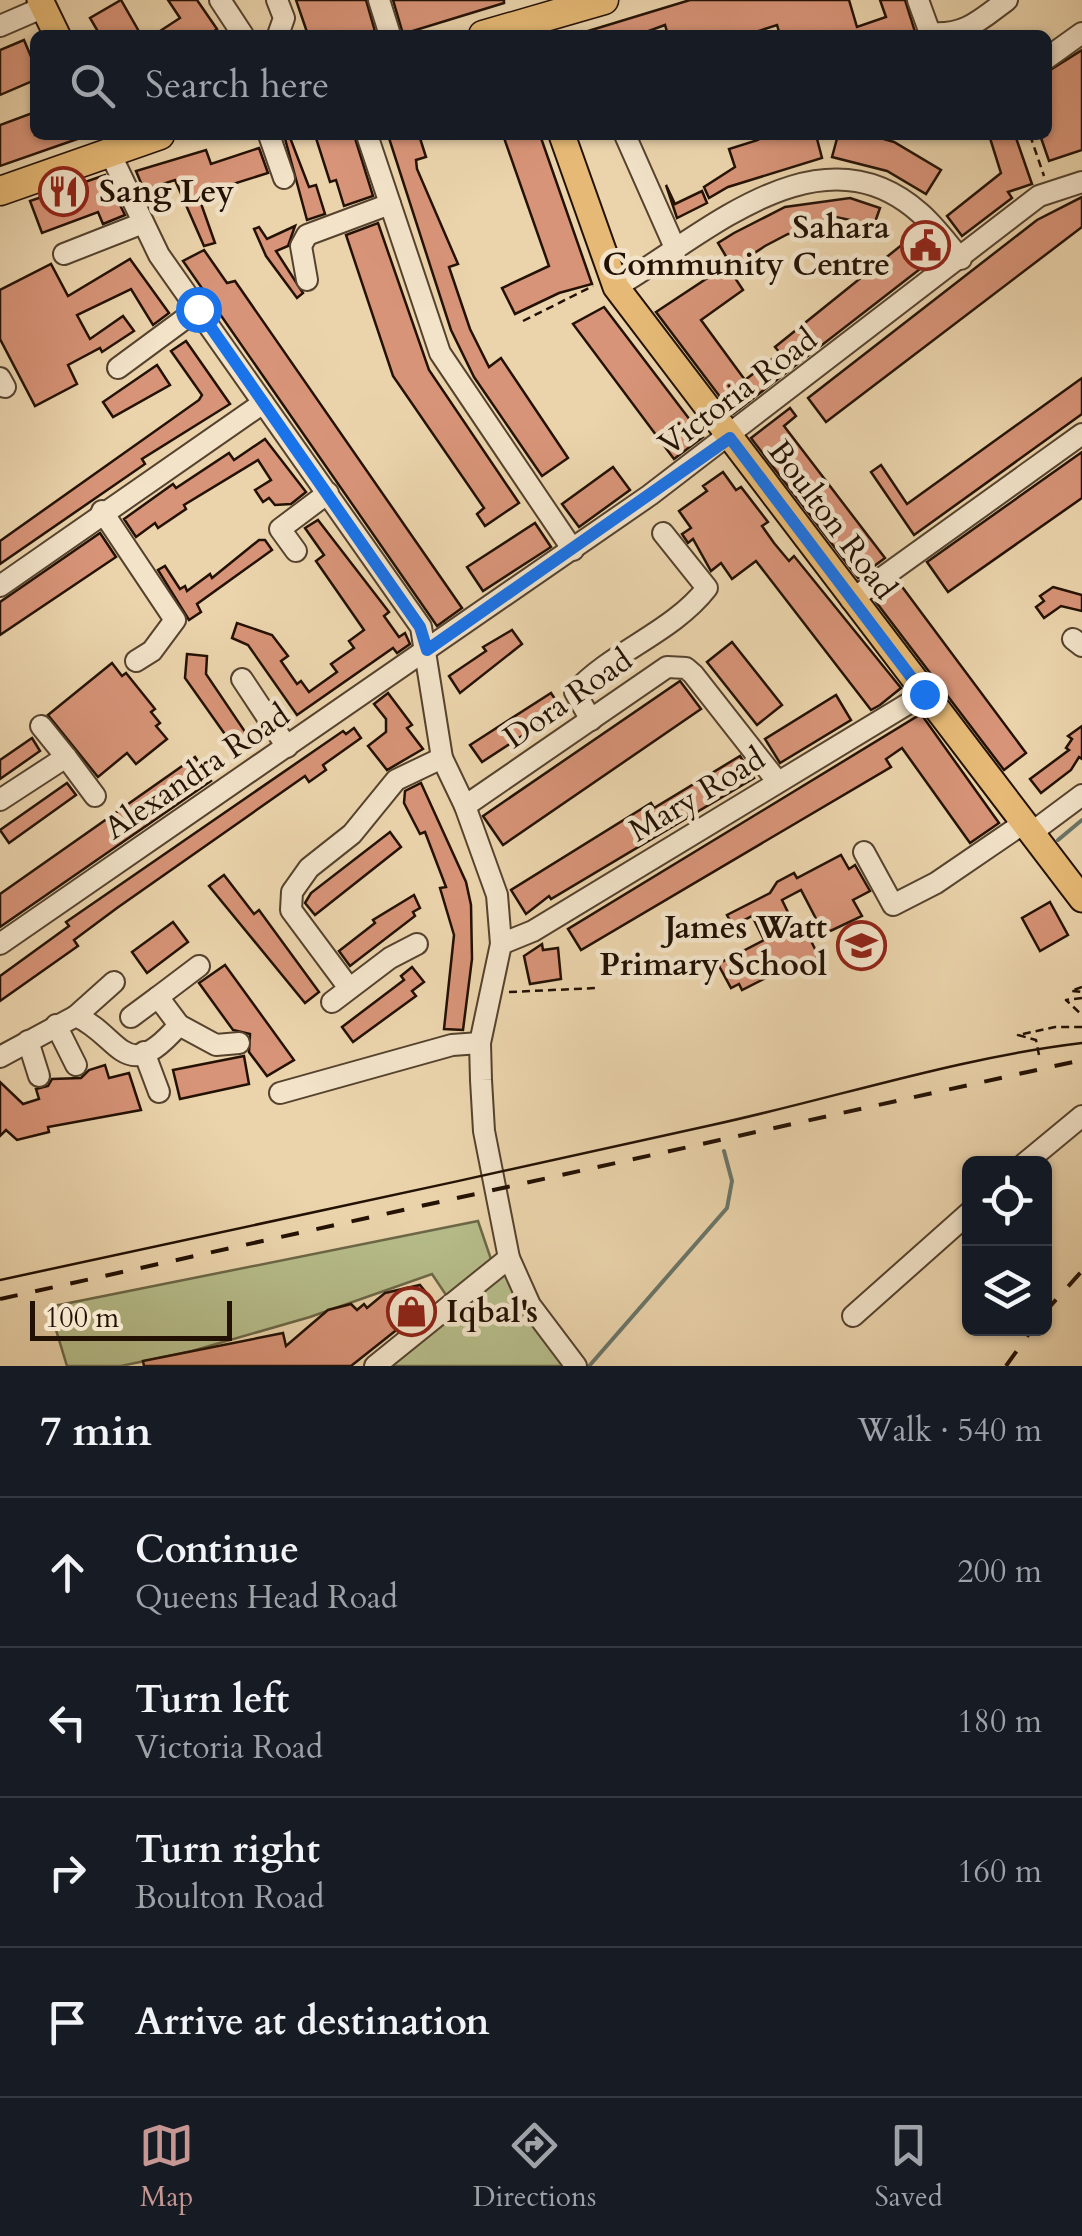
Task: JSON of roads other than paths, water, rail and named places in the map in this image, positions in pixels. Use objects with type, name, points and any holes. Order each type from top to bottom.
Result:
[{"type":"highway","points":[[500,30],[604,0]]},
{"type":"highway","points":[[0,191],[105,143]]},
{"type":"main road","points":[[42,4],[55,30]]},
{"type":"main road","name":"Boulton Road","points":[[567,142],[614,282],[851,600],[1028,828],[1073,869],[1082,900]]},
{"type":"street","points":[[220,0],[240,30]]},
{"type":"street","points":[[277,0],[284,18],[280,30]]},
{"type":"street","points":[[379,0],[388,30]]},
{"type":"street","points":[[918,0],[929,30]]},
{"type":"street","points":[[967,30],[1008,0]]},
{"type":"street","points":[[0,26],[42,4]]},
{"type":"street","points":[[1052,54],[1082,32]]},
{"type":"street","points":[[271,140],[284,178]]},
{"type":"street","points":[[369,140],[440,353],[573,550]]},
{"type":"street","points":[[627,140],[676,250]]},
{"type":"street","points":[[105,143],[159,255],[420,627],[427,650],[442,758],[465,806],[497,895],[501,944],[480,1043],[484,1132],[509,1258],[530,1305],[576,1366]]},
{"type":"street","points":[[614,282],[676,250],[770,192],[808,181],[831,180],[898,197],[920,212],[961,258]]},
{"type":"street","name":"Victoria Road","points":[[427,650],[730,438],[1049,192],[1082,182]]},
{"type":"street","points":[[307,280],[301,246],[306,235],[390,204]]},
{"type":"street","points":[[64,254],[143,223]]},
{"type":"street","points":[[118,368],[198,309]]},
{"type":"street","points":[[0,586],[263,403]]},
{"type":"street","points":[[851,600],[1082,434]]},
{"type":"street","points":[[296,551],[273,533],[328,493]]},
{"type":"street","points":[[102,513],[174,620],[152,651],[136,660]]},
{"type":"street","points":[[591,720],[575,692],[597,668],[693,606],[707,588],[663,533]]},
{"type":"street","name":"Alexandra Road","points":[[0,944],[427,650]]},
{"type":"street","name":"Dora Road","points":[[465,806],[666,667],[686,668],[777,781]]},
{"type":"street","points":[[242,679],[287,748]]},
{"type":"street","name":"Mary Road","points":[[501,944],[533,930],[924,694]]},
{"type":"street","points":[[41,726],[58,762],[96,796]]},
{"type":"street","points":[[418,944],[340,995],[291,910],[292,892],[309,868],[352,834],[396,780],[442,758]]},
{"type":"street","points":[[0,800],[58,762]]},
{"type":"street","points":[[864,852],[893,904],[1082,795]]},
{"type":"street","points":[[131,1017],[199,966]]},
{"type":"street","points":[[0,1057],[76,1016],[114,982]]},
{"type":"street","points":[[158,997],[179,1025],[216,1045],[239,1043]]},
{"type":"street","points":[[76,1016],[116,1050],[130,1055],[144,1052],[179,1025]]},
{"type":"street","points":[[56,1025],[76,1065]]},
{"type":"street","points":[[28,1041],[39,1076]]},
{"type":"street","points":[[280,1093],[452,1044],[480,1043]]},
{"type":"street","points":[[144,1052],[158,1092]]},
{"type":"street","points":[[1034,1156],[1082,1116]]},
{"type":"street","points":[[853,1316],[962,1219]]},
{"type":"street","points":[[376,1366],[509,1258]]},
{"type":"waterway","points":[[1058,840],[1082,820]]},
{"type":"waterway","points":[[590,1365],[727,1208],[732,1181],[724,1151]]},
{"type":"tram line","points":[[0,1280],[712,1125],[942,1068],[1082,1043]]},
{"type":"railway","points":[[0,1299],[1082,1060]]},
{"type":"railway","points":[[1052,1304],[1082,1271]]},
{"type":"railway","points":[[1006,1366],[1027,1336]]},
{"type":"place","name":"Sang Ley","points":[[64,192]]},
{"type":"place","name":"Sahara Community Centre","points":[[925,246]]},
{"type":"place","name":"James Watt Primary School","points":[[862,946]]},
{"type":"place","name":"Iqbal's","points":[[411,1312]]}]
